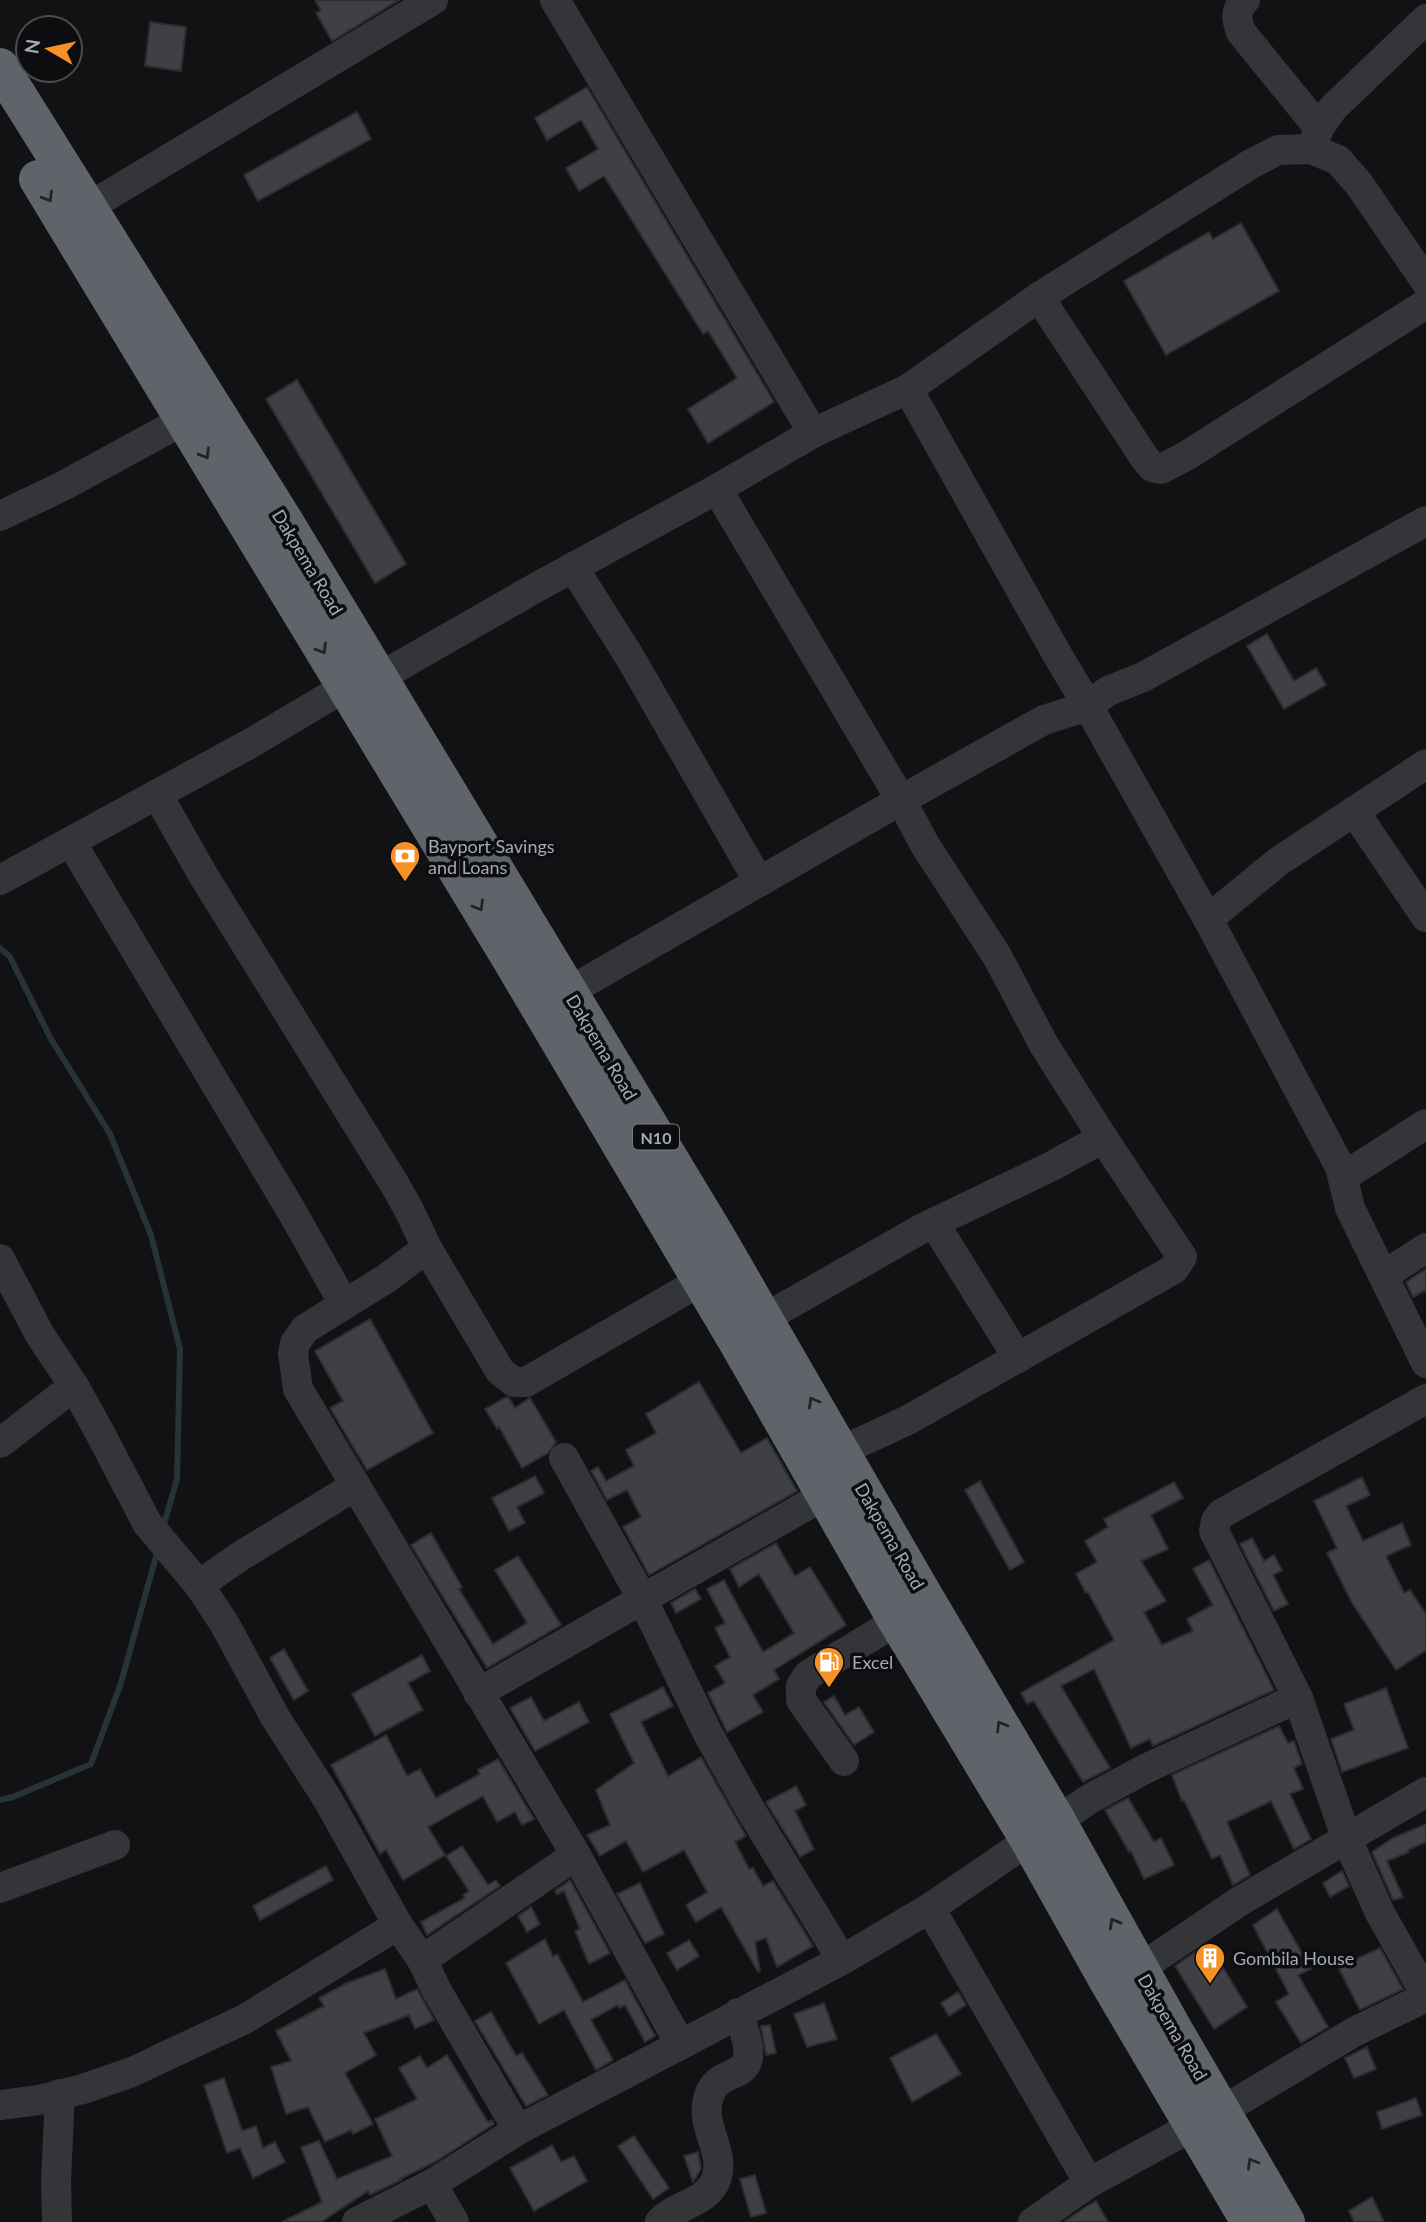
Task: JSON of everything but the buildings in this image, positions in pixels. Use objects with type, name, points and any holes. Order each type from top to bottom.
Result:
[{"type":"highway","name":"Dakpema Road","points":[[0,68],[286,524],[362,682],[505,950],[701,1281],[897,1621],[1139,1969],[1208,2118],[1250,2222]]},
{"type":"highway","name":"Dakpema Road","points":[[0,118],[184,420],[568,992],[765,1318],[841,1451],[1043,1830],[1108,1981],[1286,2222]]},
{"type":"street","points":[[87,208],[433,0]]},
{"type":"street","points":[[555,0],[813,433]]},
{"type":"street","points":[[1245,0],[1237,12],[1241,32],[1315,139],[1359,184],[1426,282]]},
{"type":"street","points":[[0,880],[717,489],[813,433],[908,389],[1039,297],[1251,164],[1278,150],[1315,139],[1333,108],[1426,19]]},
{"type":"street","points":[[1039,297],[1144,457],[1152,467],[1161,469],[1251,416],[1426,304]]},
{"type":"street","points":[[908,389],[1208,919],[1340,1167],[1350,1208],[1426,1363]]},
{"type":"street","points":[[0,516],[64,486],[184,420]]},
{"type":"street","points":[[717,489],[925,845],[997,956],[1044,1045],[1182,1257],[1174,1269],[1018,1358],[908,1420],[841,1451]]},
{"type":"street","points":[[568,992],[1044,720],[1088,706],[1108,691],[1143,677],[1426,521]]},
{"type":"street","points":[[573,567],[631,659],[759,882]]},
{"type":"street","points":[[1208,919],[1279,861],[1426,764]]},
{"type":"street","points":[[157,794],[203,875],[395,1185],[427,1248],[500,1371],[514,1382],[526,1382],[701,1281]]},
{"type":"street","points":[[1354,811],[1426,917]]},
{"type":"street","points":[[71,842],[291,1210],[344,1304]]},
{"type":"street","points":[[1343,1177],[1426,1124]]},
{"type":"street","points":[[765,1318],[934,1223],[1103,1138]]},
{"type":"street","points":[[934,1223],[1018,1358]]},
{"type":"street","points":[[427,1248],[387,1278],[304,1329],[295,1343],[293,1364],[298,1389],[576,1855],[680,2043]]},
{"type":"street","points":[[1384,1275],[1426,1248]]},
{"type":"street","points":[[0,1259],[40,1335],[74,1386],[147,1522],[199,1585],[224,1623],[275,1717],[328,1800],[518,2130]]},
{"type":"street","points":[[0,1443],[74,1386]]},
{"type":"street","points":[[1033,2222],[1089,2183],[1208,2118],[1354,2032],[1426,1996],[1380,1913],[1346,1837],[1298,1698],[1215,1535],[1216,1521],[1221,1514],[1426,1399]]},
{"type":"street","points":[[564,1458],[642,1598],[708,1734],[750,1809],[842,1960]]},
{"type":"street","points":[[199,1585],[239,1557],[355,1486]]},
{"type":"street","points":[[478,1693],[825,1496]]},
{"type":"street","points":[[844,1761],[801,1700],[801,1686],[808,1675],[897,1621]]},
{"type":"street","points":[[357,2222],[432,2184],[518,2130],[842,1960],[930,1908],[1091,1798],[1147,1768],[1298,1698]]},
{"type":"street","points":[[1139,1969],[1240,1901],[1426,1791]]},
{"type":"street","points":[[0,1888],[115,1845]]},
{"type":"street","points":[[422,1960],[576,1855]]},
{"type":"street","points":[[930,1908],[1089,2183]]},
{"type":"street","points":[[0,2105],[60,2094],[132,2072],[245,2019],[398,1924]]},
{"type":"street","points":[[660,2222],[674,2210],[706,2195],[715,2183],[719,2161],[707,2117],[707,2103],[718,2082],[743,2069],[748,2061],[748,2040],[738,2013]]},
{"type":"street","points":[[57,2222],[60,2094]]},
{"type":"street","points":[[432,2184],[454,2222]]},
{"type":"waterway","points":[[0,948],[10,957],[51,1039],[110,1134],[151,1235],[180,1349],[177,1479],[163,1528]]},
{"type":"waterway","points":[[0,1800],[91,1764],[121,1683],[158,1549]]},
{"type":"place","name":"Bayport Savings and Loans","points":[[405,883]]},
{"type":"place","name":"Excel","points":[[829,1689]]},
{"type":"place","name":"Gombila House","points":[[1210,1985]]}]
